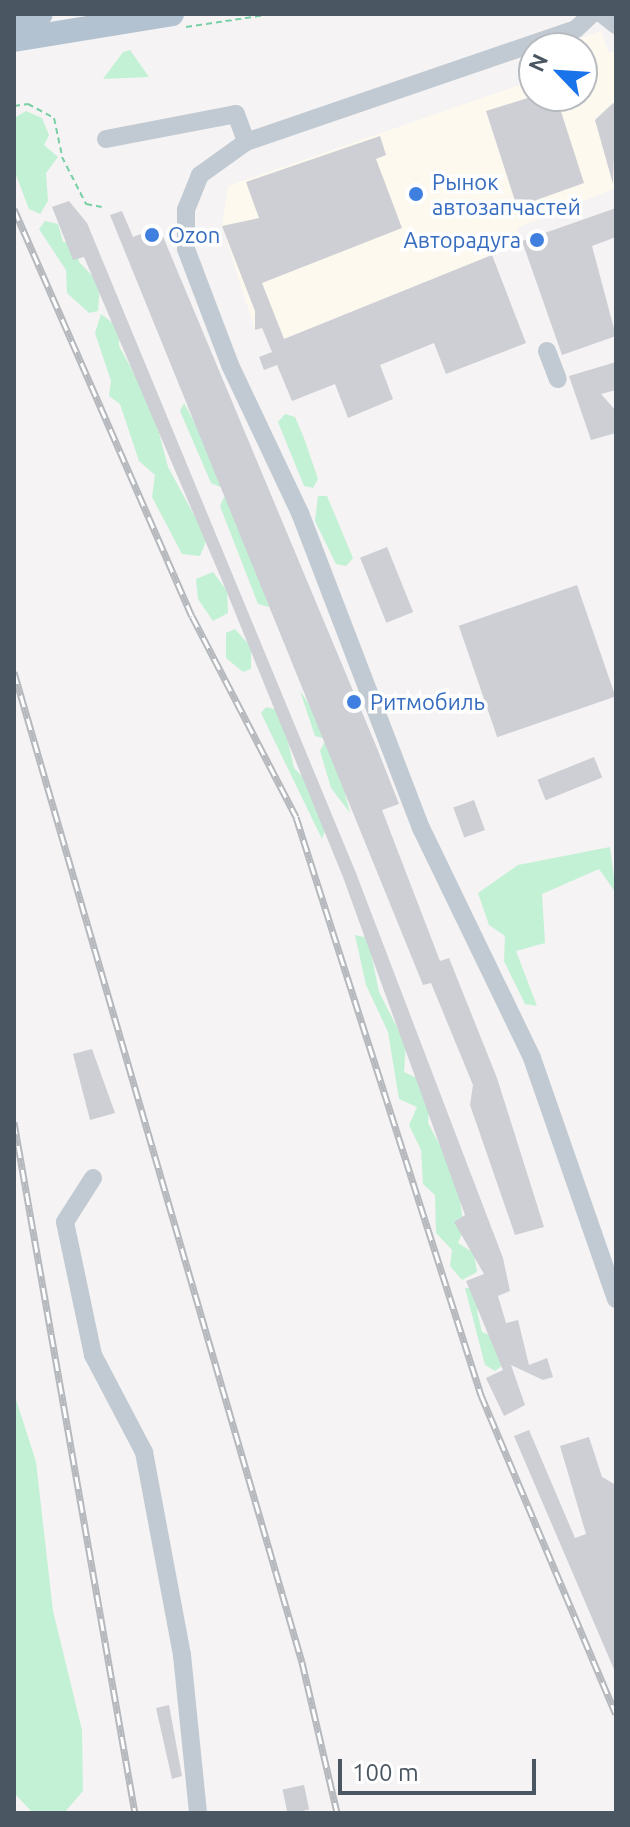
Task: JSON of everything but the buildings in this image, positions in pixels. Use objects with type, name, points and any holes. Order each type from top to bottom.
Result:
[{"type":"main road","points":[[14,19],[41,14]]},
{"type":"main road","points":[[14,40],[172,14]]},
{"type":"street","points":[[592,14],[576,29],[246,142],[200,175],[186,210],[186,249],[230,365],[300,513],[421,828],[532,1058],[616,1299]]},
{"type":"street","points":[[602,14],[616,25]]},
{"type":"street","points":[[106,139],[236,114],[246,142]]},
{"type":"street","points":[[547,351],[558,379]]},
{"type":"street","points":[[93,1178],[65,1222],[93,1355],[144,1452],[182,1655],[198,1813]]},
{"type":"path","points":[[14,106],[28,104],[54,118],[62,157],[86,204],[102,207]]},
{"type":"shaded area","name":"Рынок автозапчастей","points":[[601,31],[609,53],[616,50],[616,188],[519,227],[512,246],[269,345],[262,328],[255,330],[222,226],[228,186],[518,86],[518,112],[598,112],[598,32]]},
{"type":"green space","points":[[130,50],[149,77],[103,79],[123,52]]},
{"type":"green space","points":[[26,111],[42,118],[49,135],[44,145],[58,157],[46,173],[48,201],[40,214],[29,209],[14,170],[14,118]]},
{"type":"green space","points":[[45,221],[58,224],[63,242],[76,242],[79,262],[100,284],[98,311],[89,313],[67,293],[66,270],[39,229]]},
{"type":"green space","points":[[101,314],[119,328],[119,346],[152,406],[168,467],[207,539],[200,556],[182,554],[152,497],[155,475],[139,461],[120,404],[109,396],[111,381],[95,333]]},
{"type":"green space","points":[[184,403],[225,480],[220,487],[211,483],[180,411]]},
{"type":"green space","points":[[285,414],[295,417],[304,438],[318,479],[313,488],[304,486],[278,422]]},
{"type":"green space","points":[[318,496],[327,496],[353,558],[346,566],[336,564],[315,521]]},
{"type":"green space","points":[[224,497],[231,500],[269,607],[258,604],[220,506]]},
{"type":"green space","points":[[213,572],[227,591],[228,613],[213,621],[198,599],[196,579]]},
{"type":"green space","points":[[235,629],[251,647],[251,669],[243,672],[226,658],[226,633]]},
{"type":"green space","points":[[300,691],[330,735],[350,813],[331,788],[320,751],[326,739],[315,736]]},
{"type":"green space","points":[[266,707],[281,711],[294,768],[310,784],[327,826],[322,839],[261,713]]},
{"type":"green space","points":[[610,847],[616,893],[599,869],[542,894],[545,943],[516,951],[537,1006],[525,1004],[504,961],[505,936],[489,925],[478,893],[518,865]]},
{"type":"green space","points":[[355,935],[368,938],[379,992],[406,1045],[404,1072],[421,1080],[430,1098],[428,1123],[457,1177],[464,1229],[458,1243],[474,1253],[477,1272],[462,1280],[450,1266],[452,1250],[436,1233],[435,1195],[423,1184],[421,1150],[409,1125],[417,1107],[399,1099],[388,1032],[366,985]]},
{"type":"green space","points":[[465,1288],[483,1288],[477,1311],[482,1332],[497,1338],[502,1366],[495,1371],[485,1365]]},
{"type":"green space","points":[[14,1393],[36,1462],[53,1611],[82,1730],[83,1791],[64,1813],[33,1813],[14,1793]]},
{"type":"railway","points":[[14,209],[192,616],[296,817],[481,1395],[616,1714]]},
{"type":"railway","points":[[14,672],[302,1662],[337,1813]]},
{"type":"railway","points":[[14,1122],[135,1813]]},
{"type":"place","name":"Рынок автозапчастей","points":[[416,194]]},
{"type":"place","name":"Ozon","points":[[152,235]]},
{"type":"place","name":"Авторадуга","points":[[537,240]]},
{"type":"place","name":"Ритмобиль","points":[[354,702]]}]
